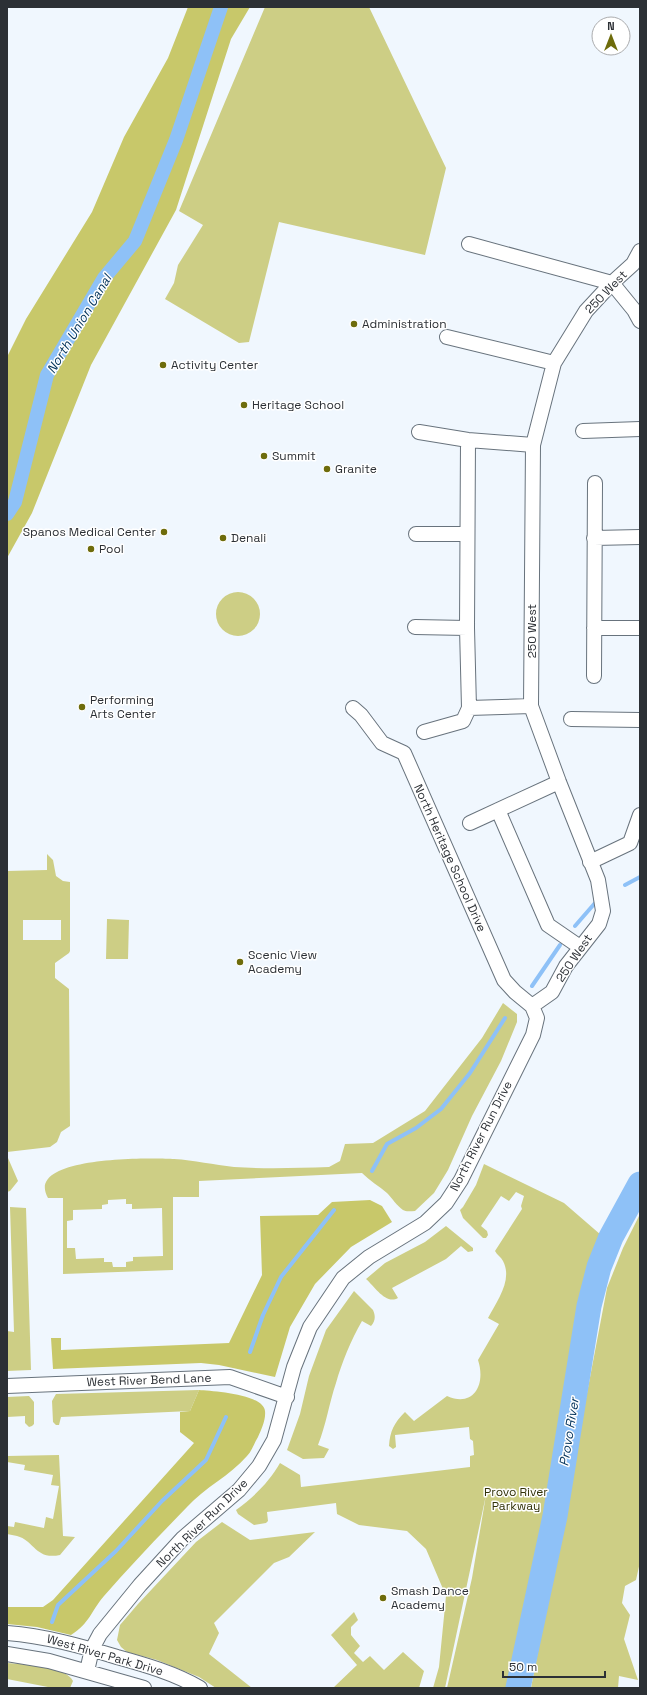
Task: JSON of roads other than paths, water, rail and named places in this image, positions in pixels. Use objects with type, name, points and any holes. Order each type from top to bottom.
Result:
[{"type":"street","points":[[470,244],[612,283],[640,320]]},
{"type":"street","name":"250 West","points":[[535,1012],[552,992],[566,966],[599,924],[603,911],[598,880],[531,706],[533,445],[554,363],[586,311],[612,283],[633,264],[640,251]]},
{"type":"street","points":[[447,337],[554,363]]},
{"type":"street","points":[[583,431],[640,430]]},
{"type":"street","points":[[419,432],[468,440],[533,445]]},
{"type":"street","points":[[424,732],[463,721],[470,708],[467,628],[468,440]]},
{"type":"street","points":[[594,676],[595,483]]},
{"type":"street","points":[[416,534],[467,534]]},
{"type":"street","points":[[594,538],[640,537]]},
{"type":"street","points":[[415,627],[467,628]]},
{"type":"street","points":[[594,628],[640,628]]},
{"type":"street","points":[[470,708],[531,706]]},
{"type":"street","name":"North Heritage School Drive","points":[[353,708],[361,715],[382,743],[404,753],[504,980],[535,1012]]},
{"type":"street","points":[[571,719],[640,720]]},
{"type":"street","points":[[470,823],[559,782]]},
{"type":"street","points":[[498,810],[548,925],[580,947]]},
{"type":"street","points":[[590,862],[630,843],[640,815]]},
{"type":"street","name":"North River Run Drive","points":[[87,1671],[92,1649],[100,1634],[140,1585],[183,1538],[239,1490],[259,1466],[274,1440],[294,1368],[310,1327],[343,1278],[369,1257],[426,1223],[446,1203],[461,1180],[533,1035],[535,1012]]},
{"type":"street","name":"West River Bend Lane","points":[[7,1386],[230,1377],[287,1397]]},
{"type":"street","name":"West River Park Drive","points":[[7,1633],[31,1635],[92,1649],[171,1673],[200,1688]]},
{"type":"street","name":"West River Park Drive","points":[[7,1654],[49,1661],[144,1688]]},
{"type":"waterway","name":"North Union Canal","points":[[7,514],[15,502],[47,375],[104,278],[135,241],[176,140],[221,7]]},
{"type":"waterway","points":[[625,885],[640,877]]},
{"type":"waterway","points":[[575,926],[595,903]]},
{"type":"waterway","points":[[532,986],[560,945]]},
{"type":"waterway","points":[[372,1171],[387,1144],[416,1128],[441,1109],[470,1073],[505,1018]]},
{"type":"waterway","name":"Provo River","points":[[518,1688],[555,1516],[589,1306],[599,1267],[611,1237],[640,1184]]},
{"type":"waterway","points":[[250,1352],[263,1315],[281,1277],[334,1210]]},
{"type":"waterway","points":[[52,1622],[58,1605],[116,1551],[162,1501],[206,1460],[226,1417]]},
{"type":"place","name":"Administration","points":[[354,324]]},
{"type":"place","name":"Activity Center","points":[[163,365]]},
{"type":"place","name":"Heritage School","points":[[244,405]]},
{"type":"place","name":"Summit","points":[[264,456]]},
{"type":"place","name":"Granite","points":[[327,469]]},
{"type":"place","name":"Spanos Medical Center","points":[[164,532]]},
{"type":"place","name":"Denali","points":[[223,538]]},
{"type":"place","name":"Pool","points":[[91,549]]},
{"type":"place","name":"Performing Arts Center","points":[[82,707]]},
{"type":"place","name":"Scenic View Academy","points":[[240,962]]},
{"type":"place","name":"Smash Dance Academy","points":[[383,1598]]},
{"type":"park label","name":"Provo River Parkway","points":[[516,1499]]}]
